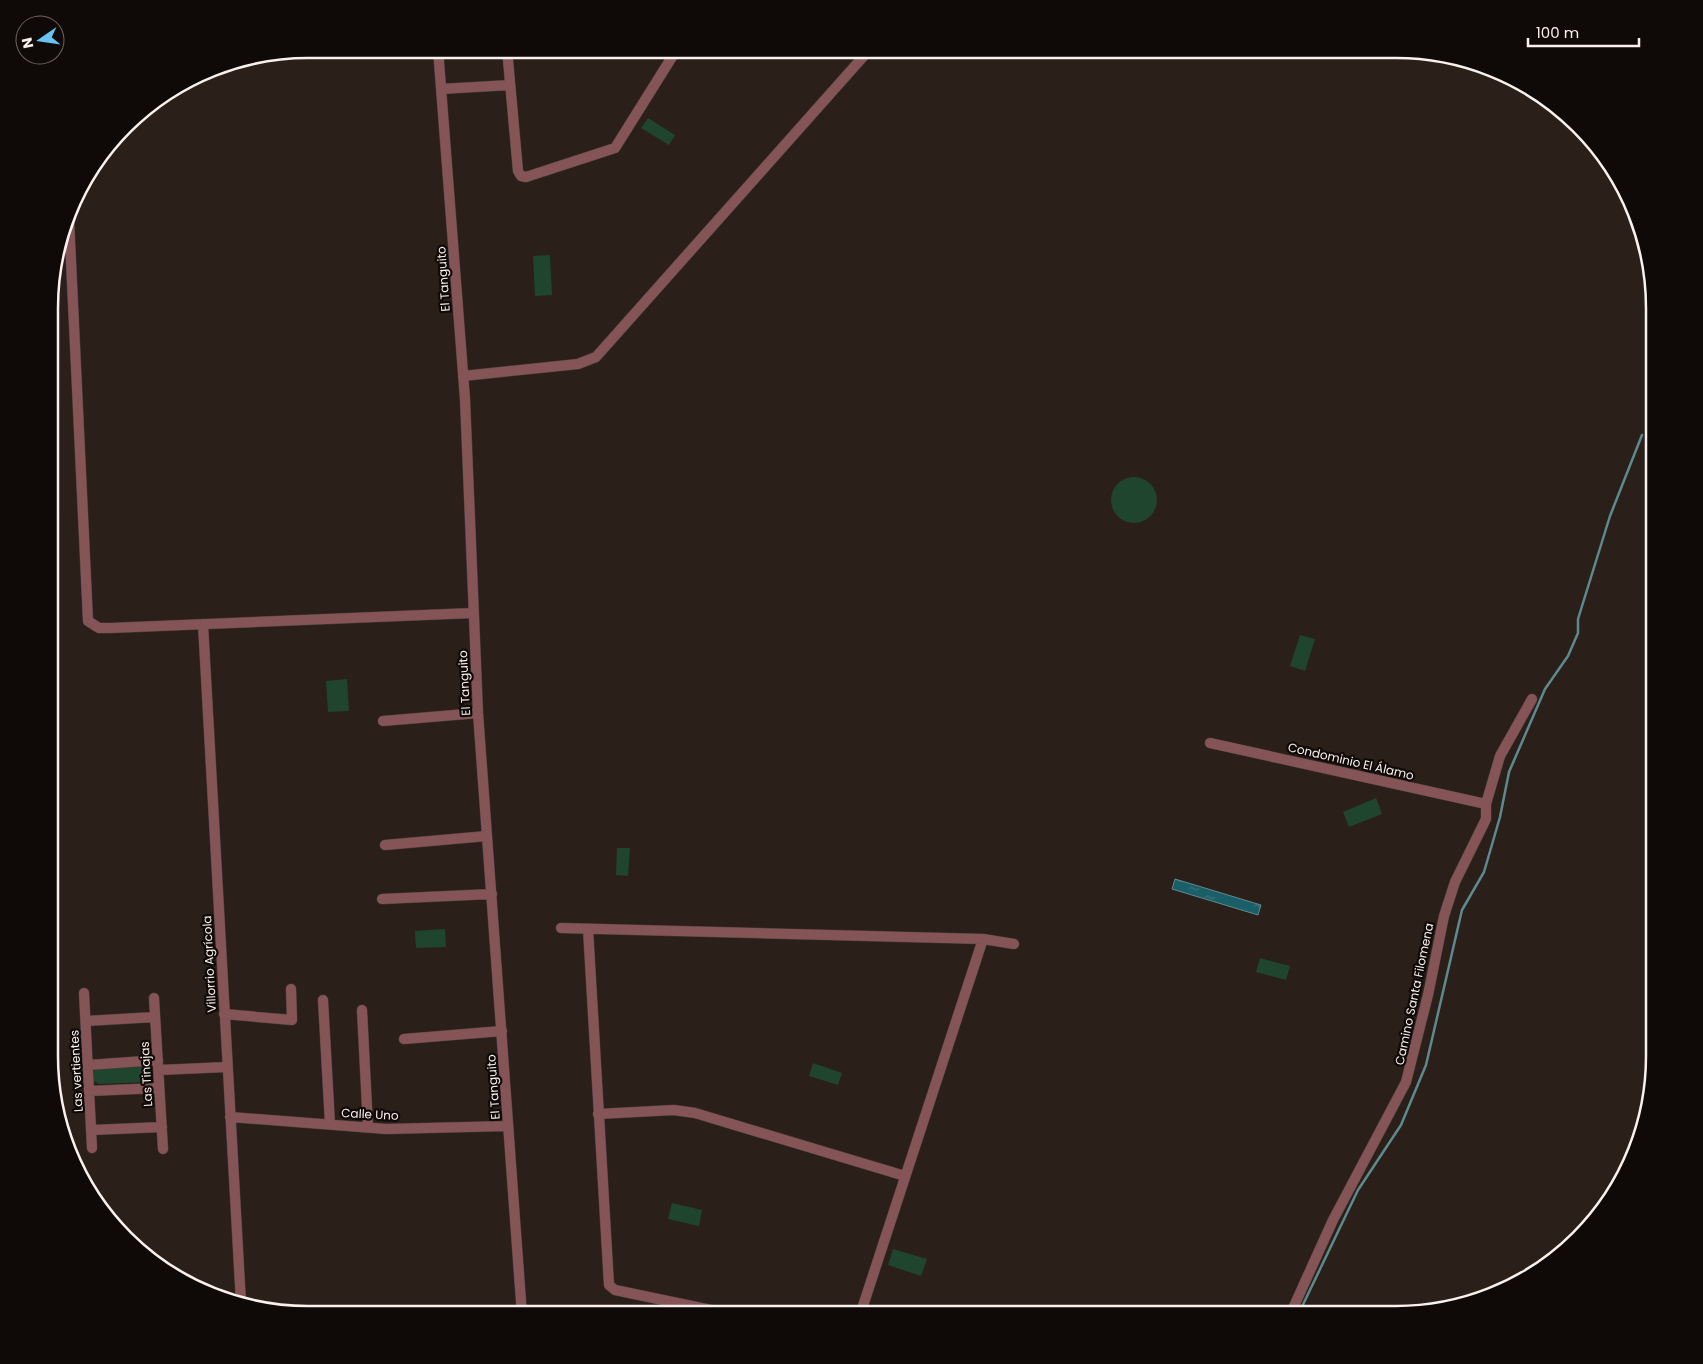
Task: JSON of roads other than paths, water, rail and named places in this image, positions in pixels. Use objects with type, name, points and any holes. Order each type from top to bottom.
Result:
[{"type":"street","name":"El Tanguito","points":[[439,58],[463,376],[478,713],[521,1306]]},
{"type":"street","points":[[508,58],[518,171],[521,176],[526,177],[615,148],[671,58]]},
{"type":"street","points":[[463,376],[578,364],[596,357],[862,58]]},
{"type":"street","points":[[441,89],[510,85]]},
{"type":"street","points":[[66,243],[88,621],[99,628],[473,613]]},
{"type":"street","name":"Villorrio Agrícola","points":[[204,624],[241,1297]]},
{"type":"street","name":"Camino Santa Filomena","points":[[1294,1306],[1333,1220],[1406,1082],[1422,1021],[1444,916],[1455,882],[1486,819],[1486,804],[1500,756],[1532,699]]},
{"type":"street","points":[[383,721],[478,713]]},
{"type":"street","name":"Condominio El Álamo","points":[[1210,742],[1486,804]]},
{"type":"street","points":[[386,845],[487,836]]},
{"type":"street","points":[[382,899],[492,894]]},
{"type":"street","points":[[561,928],[983,939],[1014,944]]},
{"type":"street","points":[[588,928],[608,1282],[615,1290],[692,1306]]},
{"type":"street","points":[[863,1306],[983,939]]},
{"type":"street","points":[[224,1014],[292,1020],[291,989]]},
{"type":"street","name":"Las vertientes","points":[[84,993],[92,1148]]},
{"type":"street","name":"Las Tinajas","points":[[154,998],[162,1149]]},
{"type":"street","points":[[323,1000],[330,1124]]},
{"type":"street","points":[[362,1010],[368,1127]]},
{"type":"street","points":[[86,1021],[156,1017]]},
{"type":"street","points":[[404,1039],[502,1031]]},
{"type":"street","points":[[89,1064],[227,1067]]},
{"type":"street","points":[[90,1090],[159,1088]]},
{"type":"street","points":[[598,1114],[674,1110],[695,1113],[905,1176]]},
{"type":"street","name":"Calle Uno","points":[[230,1116],[392,1129],[508,1126]]},
{"type":"street","points":[[92,1130],[162,1127]]},
{"type":"water","points":[[1175,879],[1261,905],[1258,915],[1172,889]]},
{"type":"waterway","points":[[1302,1306],[1358,1190],[1401,1125],[1426,1065],[1462,910],[1484,872],[1500,817],[1509,772],[1545,689],[1568,656],[1578,633],[1578,619],[1610,516],[1642,435]]}]
